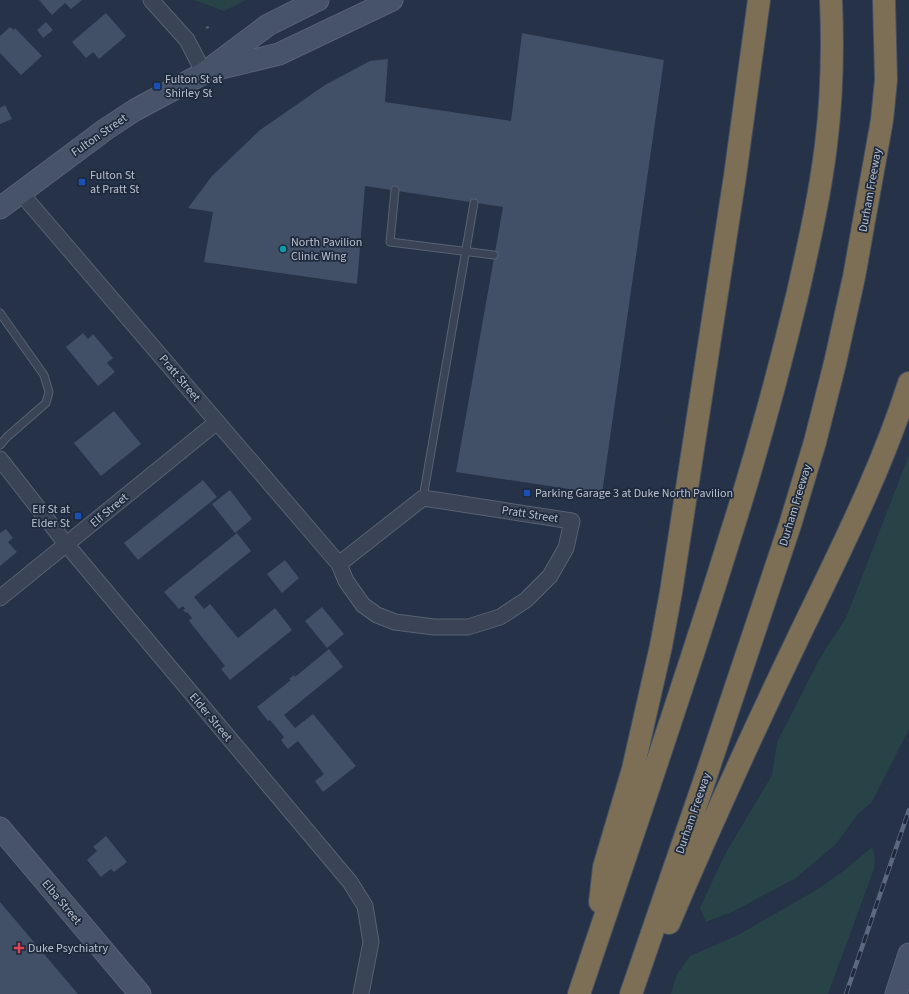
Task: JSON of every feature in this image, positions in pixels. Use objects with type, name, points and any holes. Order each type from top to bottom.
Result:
[{"type":"highway","points":[[595,947],[604,867],[633,769],[653,684],[671,592],[734,184],[759,0]]},
{"type":"highway","points":[[579,994],[710,601],[756,456],[782,361],[811,236],[826,145],[830,107],[832,26],[831,0]]},
{"type":"highway","name":"Durham Freeway","points":[[631,994],[706,776],[787,532],[814,442],[835,363],[854,277],[882,120],[886,80],[884,0]]},
{"type":"highway","points":[[631,994],[654,958],[692,869],[774,688],[853,525],[876,474],[896,423],[909,383]]},
{"type":"main road","name":"Fulton Street","points":[[0,208],[106,129],[135,110],[204,72],[268,25],[318,0]]},
{"type":"main road","name":"Fulton Street","points":[[204,72],[278,54],[392,0]]},
{"type":"main road","name":"Elba Street","points":[[2,835],[140,994]]},
{"type":"main road","points":[[896,994],[909,954]]},
{"type":"street","points":[[151,0],[187,40],[204,72]]},
{"type":"street","name":"Pratt Street","points":[[20,192],[339,564],[346,581],[363,605],[377,614],[395,622],[434,626],[468,627],[500,617],[526,600],[550,576],[566,548],[572,521],[423,498]]},
{"type":"street","name":"Elf Street","points":[[0,598],[217,422]]},
{"type":"street","name":"Elder Street","points":[[0,459],[67,545],[350,882],[365,906],[370,942],[361,994]]},
{"type":"street","points":[[339,564],[423,498]]},
{"type":"lane","points":[[396,190],[390,242],[466,252],[494,254]]},
{"type":"lane","points":[[423,498],[474,202]]},
{"type":"lane","points":[[0,313],[44,375],[50,392],[46,403],[6,437],[0,445]]},
{"type":"path","points":[[206,28],[211,26]]},
{"type":"green space","points":[[194,0],[246,0],[224,11]]},
{"type":"green space","points":[[909,455],[909,729],[872,802],[858,814],[836,844],[796,878],[734,911],[706,922],[700,908],[724,856],[772,775],[777,742],[820,658],[846,618]]},
{"type":"green space","points":[[872,847],[875,857],[874,869],[828,994],[671,994],[677,974],[690,956],[738,935],[818,889],[846,869]]},
{"type":"building","points":[[39,0],[82,0],[71,9],[65,3],[52,15]]},
{"type":"building","points":[[106,13],[126,36],[99,59],[93,52],[86,58],[72,42]]},
{"type":"building","points":[[46,22],[53,30],[43,38],[37,30]]},
{"type":"building","points":[[10,27],[14,30],[15,28],[42,56],[21,75],[0,53],[0,36]]},
{"type":"building","points":[[522,33],[664,60],[602,494],[456,472],[503,207],[365,186],[357,284],[204,262],[213,212],[188,208],[212,176],[260,130],[325,85],[370,61],[388,59],[385,102],[511,121]]},
{"type":"building","points":[[5,105],[12,119],[0,124],[0,108]]},
{"type":"building","points":[[83,333],[88,339],[93,334],[113,358],[107,363],[115,372],[98,386],[66,347]]},
{"type":"building","points":[[114,411],[141,444],[101,476],[74,443]]},
{"type":"building","points":[[203,480],[217,497],[138,560],[124,543]]},
{"type":"building","points":[[230,490],[252,519],[235,533],[212,504]]},
{"type":"building","points":[[6,529],[13,538],[8,542],[17,552],[0,566],[0,533]]},
{"type":"building","points":[[237,533],[251,551],[194,597],[204,609],[210,604],[238,638],[275,608],[292,630],[230,680],[221,669],[225,666],[189,621],[192,618],[183,610],[185,609],[183,606],[179,609],[164,592]]},
{"type":"building","points":[[285,560],[299,578],[282,593],[267,574]]},
{"type":"building","points":[[322,607],[344,634],[327,648],[305,621]]},
{"type":"building","points":[[329,649],[343,667],[284,715],[295,728],[313,714],[356,766],[323,792],[315,781],[324,774],[298,741],[288,749],[281,740],[284,737],[257,707],[291,680],[289,679],[294,675],[295,677]]},
{"type":"building","points":[[106,836],[127,862],[114,872],[111,869],[101,877],[87,860],[97,851],[93,847]]},
{"type":"building","name":"Duke Psychiatry","points":[[0,902],[78,994],[0,994]]},
{"type":"railway","points":[[846,994],[909,810]]},
{"type":"place","name":"Fulton St at Shirley St","points":[[157,86]]},
{"type":"place","name":"Fulton St at Pratt St","points":[[82,182]]},
{"type":"place","name":"North Pavilion Clinic Wing","points":[[283,249]]},
{"type":"place","name":"Parking Garage 3 at Duke North Pavilion","points":[[527,493]]},
{"type":"place","name":"Elf St at Elder St","points":[[78,516]]},
{"type":"place","name":"Duke Psychiatry","points":[[19,948]]}]
